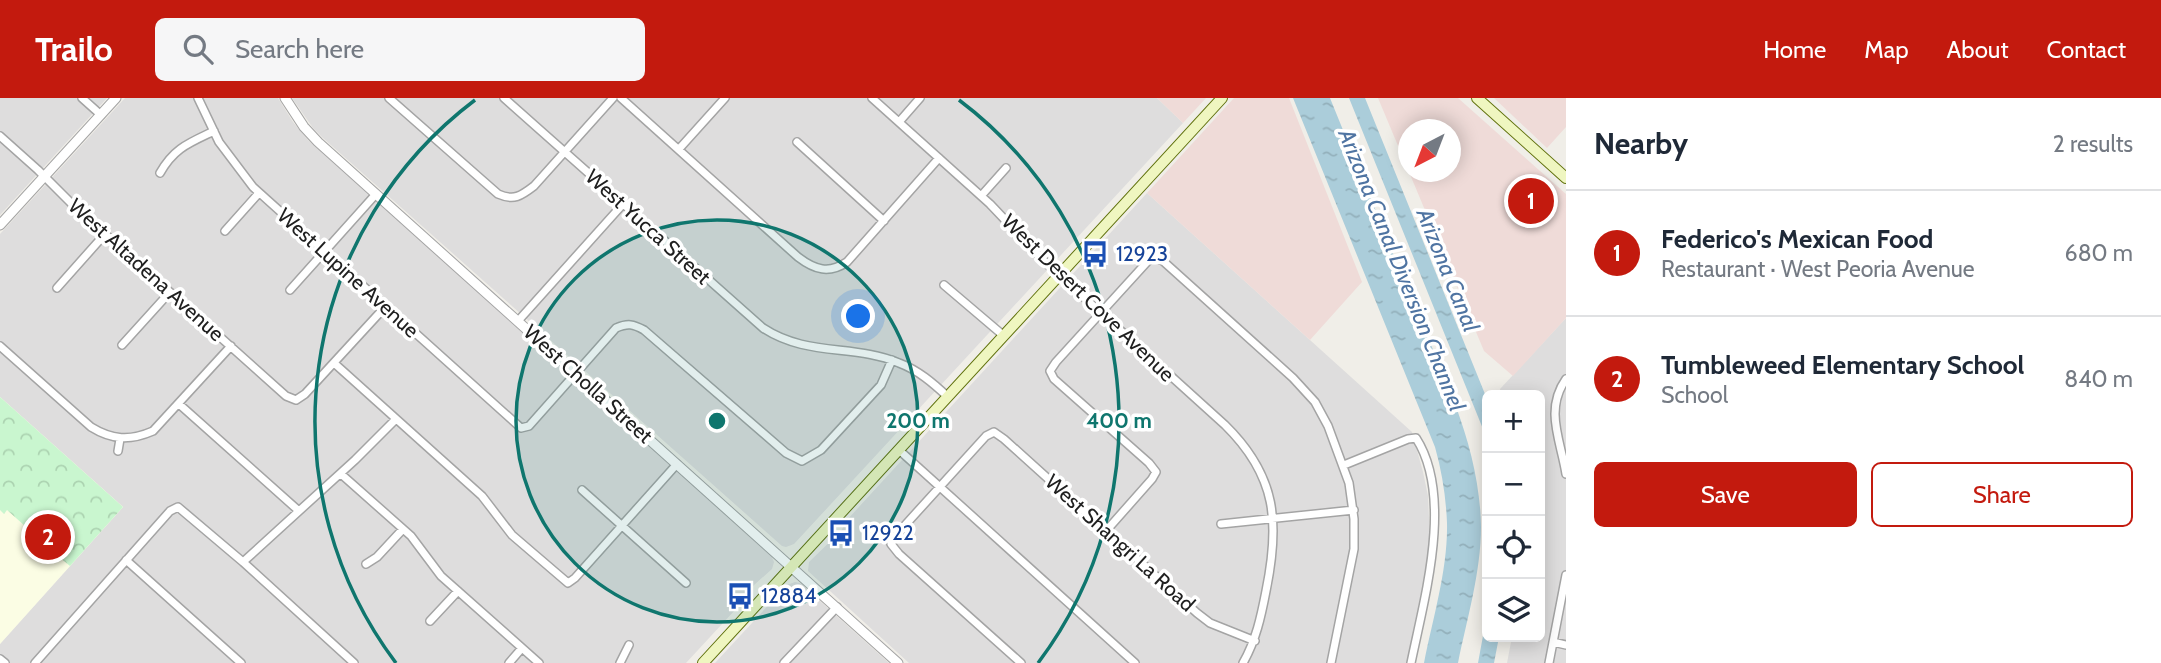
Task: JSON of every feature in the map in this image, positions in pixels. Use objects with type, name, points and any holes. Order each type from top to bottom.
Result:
[{"type":"main road","points":[[704,663],[1222,98]]},
{"type":"main road","points":[[1477,98],[1566,178]]},
{"type":"street","points":[[82,98],[101,115]]},
{"type":"street","points":[[0,225],[116,98]]},
{"type":"street","name":"West Lupine Avenue","points":[[198,98],[236,167],[259,193],[522,428],[529,426],[576,373]]},
{"type":"street","name":"West Cholla Street","points":[[285,98],[311,135],[898,663]]},
{"type":"street","points":[[390,98],[498,194],[512,199],[534,186],[613,98]]},
{"type":"street","name":"West Yucca Street","points":[[504,98],[755,323],[779,338],[799,345],[892,360],[924,377],[948,397]]},
{"type":"street","points":[[621,98],[798,257],[809,265],[828,270],[847,262],[939,158]]},
{"type":"street","points":[[679,149],[724,98]]},
{"type":"street","name":"West Desert Cove Avenue","points":[[872,98],[1001,214],[1025,242],[1225,425],[1245,447],[1266,486],[1275,545],[1255,641],[1243,663]]},
{"type":"street","points":[[899,122],[920,98]]},
{"type":"street","points":[[160,173],[180,147],[214,131]]},
{"type":"street","name":"West Altadena Avenue","points":[[0,136],[286,396],[296,400],[305,394],[334,363]]},
{"type":"street","points":[[797,142],[884,221]]},
{"type":"street","points":[[981,196],[1006,168]]},
{"type":"street","points":[[225,232],[259,193]]},
{"type":"street","points":[[290,290],[376,194]]},
{"type":"street","points":[[518,321],[623,204]]},
{"type":"street","points":[[57,288],[105,234]]},
{"type":"street","points":[[1106,531],[1156,472],[1054,379],[1049,371],[1148,261],[1155,257],[1163,261],[1308,393],[1323,416],[1344,466],[1353,510],[1354,549],[1332,663]]},
{"type":"street","points":[[944,285],[1004,336]]},
{"type":"street","points":[[122,345],[170,292]]},
{"type":"street","points":[[385,306],[334,363],[482,496],[512,535],[568,583],[677,464]]},
{"type":"street","points":[[576,373],[616,328],[631,324],[644,330],[786,453],[802,461],[821,450],[881,385],[892,360]]},
{"type":"street","points":[[795,356],[799,345]]},
{"type":"street","points":[[0,346],[91,427],[104,435],[120,439],[153,431],[231,346]]},
{"type":"street","points":[[1566,379],[1555,404],[1555,425],[1566,474]]},
{"type":"street","points":[[1545,401],[1555,404]]},
{"type":"street","points":[[179,404],[299,511]]},
{"type":"street","points":[[243,562],[341,474],[396,419]]},
{"type":"street","name":"West Shangri La Road","points":[[940,487],[986,436],[994,432],[1210,623],[1255,641]]},
{"type":"street","points":[[1344,466],[1408,439],[1416,438],[1421,447],[1432,487],[1433,552],[1412,663]]},
{"type":"street","points":[[118,451],[120,439]]},
{"type":"street","points":[[899,450],[1135,663]]},
{"type":"street","points":[[341,474],[403,529],[441,576],[539,663]]},
{"type":"street","points":[[940,487],[891,544],[1021,663]]},
{"type":"street","points":[[582,490],[686,583]]},
{"type":"street","points":[[36,663],[170,511],[178,507],[354,663]]},
{"type":"street","points":[[1221,524],[1353,510]]},
{"type":"street","points":[[366,564],[377,557],[403,529]]},
{"type":"street","points":[[126,560],[241,663]]},
{"type":"street","points":[[1549,663],[1566,575]]},
{"type":"street","points":[[430,621],[458,590]]},
{"type":"street","points":[[784,663],[837,607]]},
{"type":"street","points":[[1553,642],[1566,645]]},
{"type":"street","points":[[620,663],[629,645]]},
{"type":"street","points":[[509,663],[522,648]]},
{"type":"street","points":[[0,659],[5,663]]},
{"type":"shaded area","points":[[0,98],[107,98],[0,215]]},
{"type":"shaded area","points":[[125,98],[278,98],[308,140],[771,555],[774,562],[772,569],[754,585],[735,610],[686,663],[0,663],[0,644],[123,507],[0,397],[0,234]]},
{"type":"shaded area","points":[[292,98],[1157,98],[1183,123],[794,544],[786,547],[323,138]]},
{"type":"shaded area","points":[[1157,98],[1206,98],[1183,123]]},
{"type":"shaded area","points":[[1234,98],[1289,98],[1362,282],[1310,340],[1147,193]]},
{"type":"shaded area","points":[[1378,98],[1458,98],[1566,194],[1566,318],[1513,376],[1484,351],[1413,182],[1461,182],[1461,119],[1398,119],[1398,146]]},
{"type":"shaded area","points":[[1494,98],[1566,98],[1566,127],[1547,148]]},
{"type":"shaded area","points":[[1147,193],[1412,432],[1428,496],[1430,540],[1407,663],[909,663],[808,571],[809,562],[841,531],[847,520]]},
{"type":"shaded area","points":[[1566,318],[1566,663],[1507,663],[1511,642],[1545,642],[1545,390],[1500,389]]},
{"type":"shaded area","points":[[0,397],[123,507],[0,644]]},
{"type":"shaded area","points":[[800,583],[889,663],[715,663],[787,585]]},
{"type":"green space","points":[[0,397],[123,507],[70,566],[58,556],[54,559],[40,546],[43,542],[7,510],[4,514],[0,510]]},
{"type":"water","points":[[1293,98],[1330,98],[1448,386],[1467,441],[1479,497],[1481,527],[1479,561],[1458,663],[1424,663],[1443,575],[1447,540],[1445,494],[1435,447]]},
{"type":"water","points":[[1349,98],[1365,98],[1483,390],[1482,427]]},
{"type":"water","points":[[1482,641],[1498,642],[1494,663],[1478,663]]},
{"type":"place","name":"Federico's Mexican Food","points":[[1531,201]]},
{"type":"place","name":"12923","points":[[1095,254]]},
{"type":"place","name":"12922","points":[[841,533]]},
{"type":"place","name":"Tumbleweed Elementary School","points":[[48,537]]},
{"type":"place","name":"12884","points":[[740,596]]},
{"type":"water label","name":"Arizona Canal Diversion Channel","points":[[1402,270]]},
{"type":"water label","name":"Arizona Canal","points":[[1448,270]]}]
